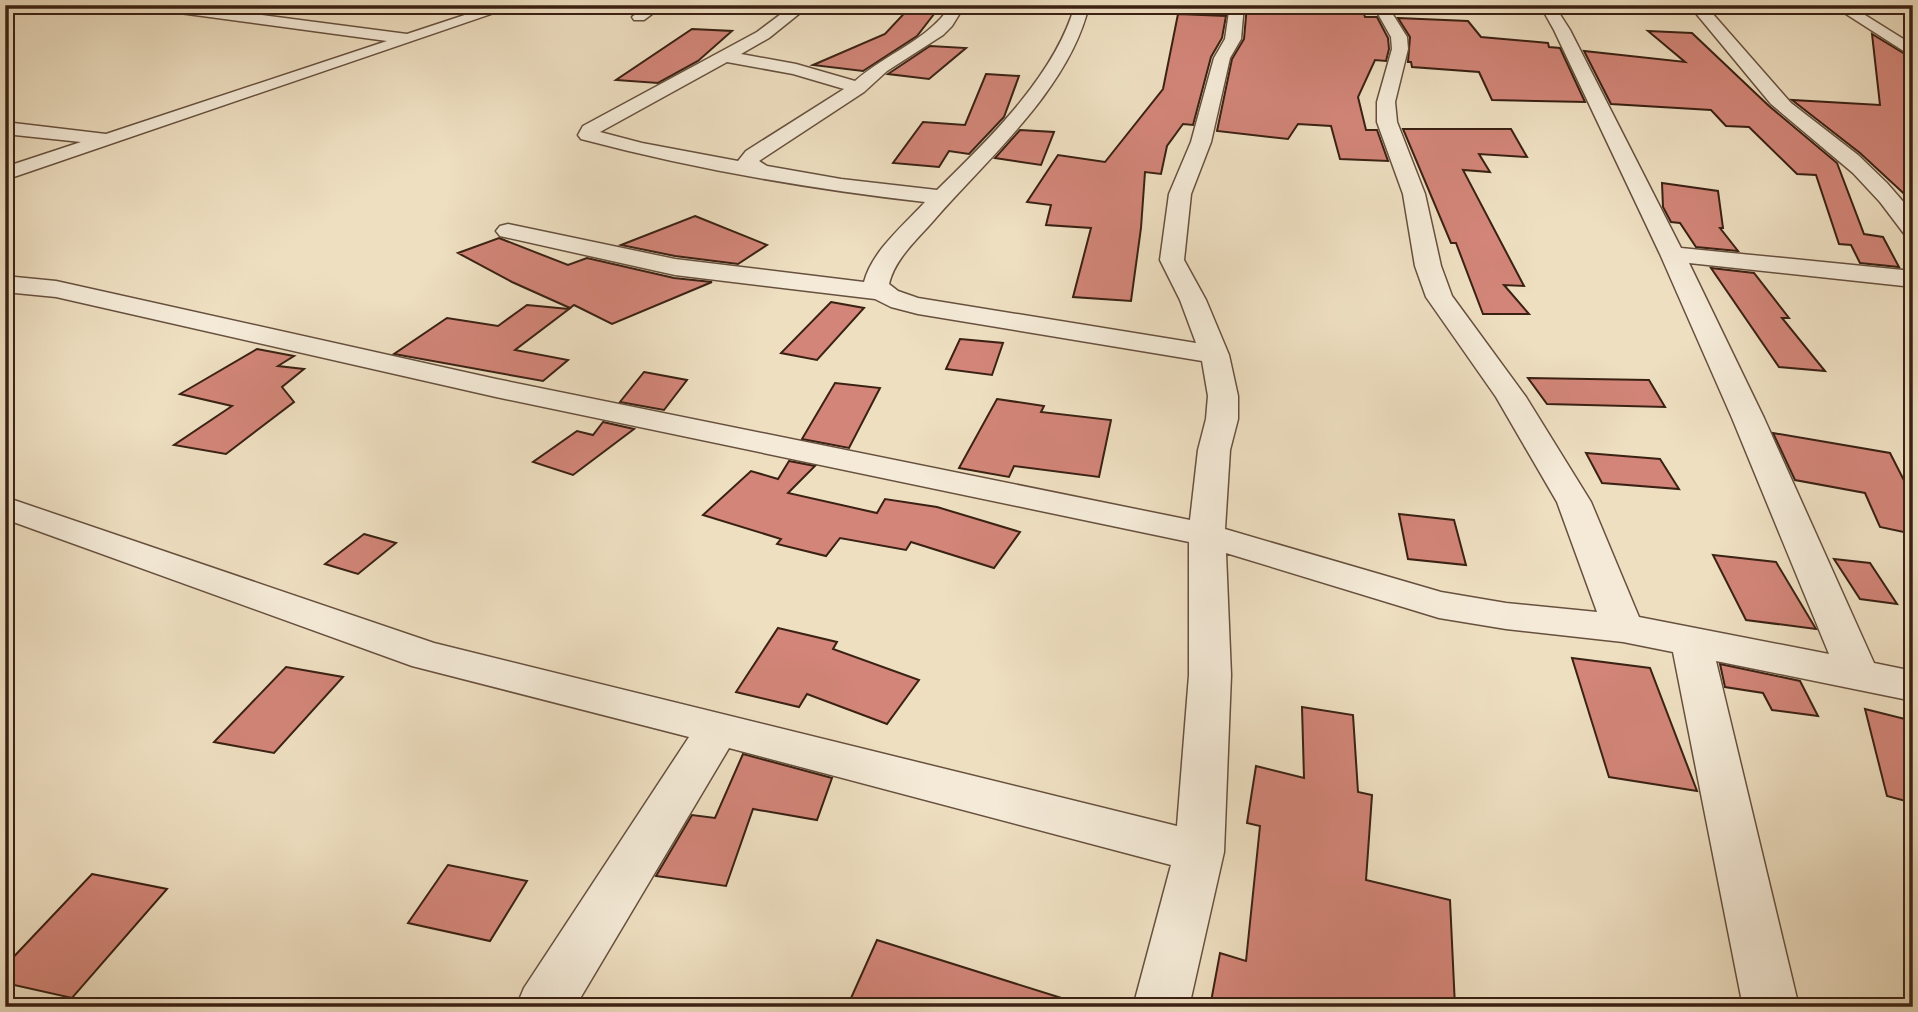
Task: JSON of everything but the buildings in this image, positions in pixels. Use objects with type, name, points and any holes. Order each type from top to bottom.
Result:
[{"type":"street","points":[[150,5],[410,39]]},
{"type":"street","points":[[5,174],[510,5]]},
{"type":"street","points":[[639,17],[657,5]]},
{"type":"street","points":[[803,5],[763,35],[590,130],[588,135],[611,143],[841,186],[942,197]]},
{"type":"street","points":[[760,171],[748,162],[753,155],[859,88],[881,67],[947,23],[958,5]]},
{"type":"street","points":[[1083,5],[1078,22],[1051,73],[1001,138],[942,197],[892,253],[879,272],[876,284],[881,292],[891,299],[918,306],[1215,355]]},
{"type":"street","points":[[1161,1007],[1199,852],[1210,675],[1207,535],[1214,450],[1222,419],[1223,396],[1215,355],[1193,300],[1172,260],[1180,194],[1201,142],[1222,58],[1233,39],[1237,5]]},
{"type":"street","points":[[1380,5],[1399,37],[1400,49],[1386,102],[1387,122],[1414,194],[1428,267],[1438,297],[1511,397],[1574,502],[1623,628]]},
{"type":"street","points":[[1547,5],[1563,30],[1621,154],[1672,254],[1748,418],[1858,675]]},
{"type":"street","points":[[1696,5],[1732,43],[1776,99],[1808,130],[1840,151],[1873,180],[1913,230]]},
{"type":"street","points":[[1839,5],[1913,52]]},
{"type":"street","points":[[724,56],[796,69],[859,88]]},
{"type":"street","points":[[5,128],[110,139]]},
{"type":"street","points":[[509,231],[675,267],[881,292]]},
{"type":"street","points":[[1672,254],[1913,279]]},
{"type":"street","points":[[5,284],[56,289],[510,391],[1207,535],[1439,605],[1506,616],[1623,628],[1913,686]]},
{"type":"street","points":[[5,506],[427,656],[1199,852]]},
{"type":"street","points":[[1691,642],[1771,1007]]},
{"type":"street","points":[[544,1007],[718,728]]}]
